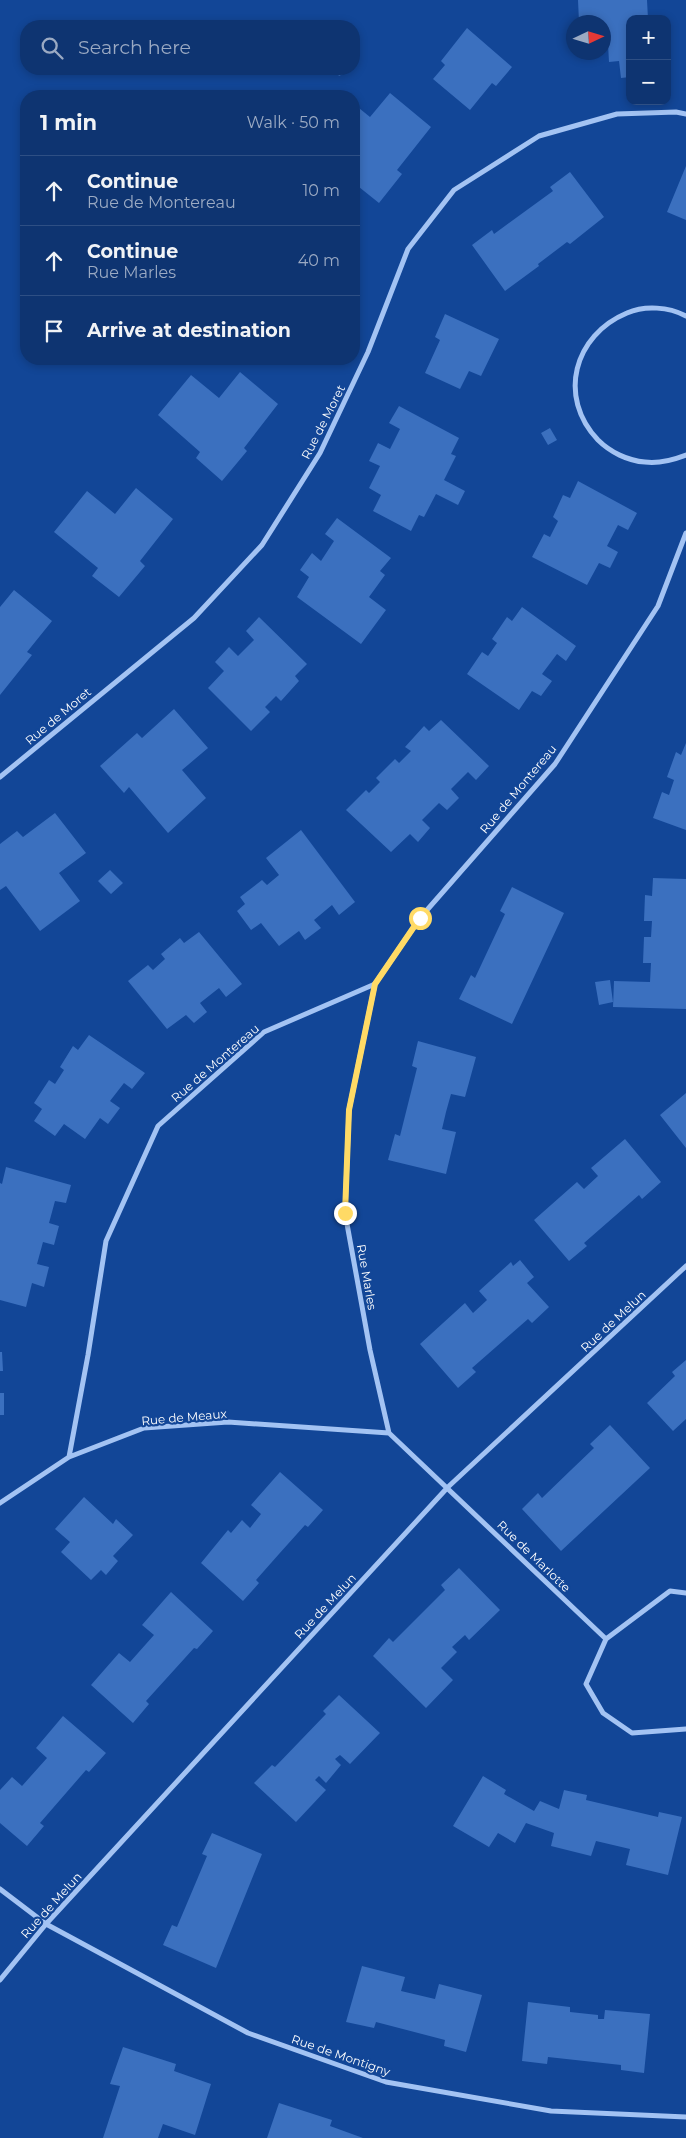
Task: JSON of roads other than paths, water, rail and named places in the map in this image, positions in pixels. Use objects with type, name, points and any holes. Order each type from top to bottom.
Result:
[{"type":"street","name":"Rue de Moret","points":[[0,777],[194,618],[262,545],[320,454],[368,352],[408,249],[454,190],[539,136],[616,114],[676,112],[686,114]]},
{"type":"street","points":[[686,316],[657,308],[635,310],[614,318],[596,332],[584,349],[576,370],[575,391],[580,412],[590,431],[605,447],[624,458],[645,462],[668,461],[686,455]]},
{"type":"street","name":"Rue de Montereau","points":[[68,1457],[88,1355],[106,1241],[158,1126],[264,1032],[375,984],[420,918],[554,764],[658,606],[686,533]]},
{"type":"street","name":"Rue Marles","points":[[375,984],[349,1110],[345,1213],[370,1350],[389,1433]]},
{"type":"street","name":"Rue de Melun","points":[[0,1980],[46,1924],[448,1487],[686,1266]]},
{"type":"street","name":"Rue de Meaux","points":[[0,1503],[68,1457],[144,1428],[228,1422],[389,1433]]},
{"type":"street","points":[[389,1433],[448,1487]]},
{"type":"street","name":"Rue de Marlotte","points":[[448,1487],[606,1639]]},
{"type":"street","points":[[686,1593],[670,1592],[606,1639],[586,1684],[603,1713],[632,1733],[686,1728]]},
{"type":"street","points":[[0,1889],[46,1924]]},
{"type":"street","name":"Rue de Montigny","points":[[46,1924],[248,2033],[386,2082],[551,2111],[686,2117]]}]
